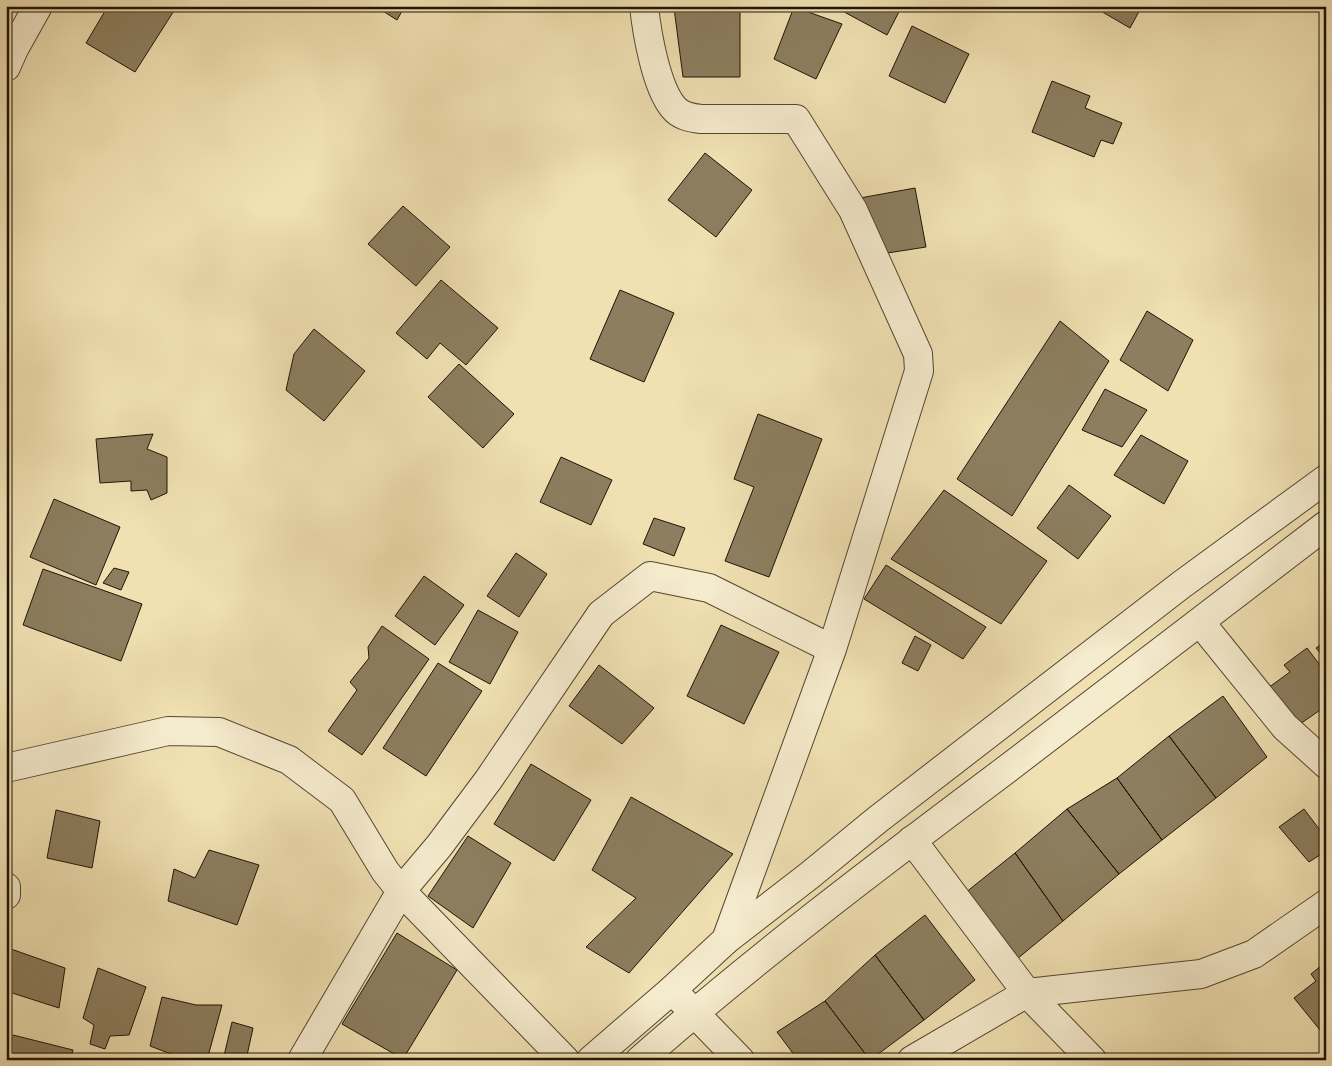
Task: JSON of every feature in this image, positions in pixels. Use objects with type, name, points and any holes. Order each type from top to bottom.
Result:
[{"type":"street","points":[[6,67],[38,6]]},
{"type":"street","points":[[644,6],[647,30],[663,92],[674,108],[686,117],[701,120],[796,119],[853,210],[918,354],[919,371],[832,649],[726,940]]},
{"type":"street","points":[[590,1060],[672,990],[726,940],[877,820],[1173,591],[1326,479]]},
{"type":"street","points":[[640,1060],[694,1013],[912,840],[1326,525]]},
{"type":"street","points":[[302,1060],[401,891],[439,846],[489,779],[601,614],[650,576],[709,588],[832,649]]},
{"type":"street","points":[[1200,622],[1285,727],[1326,764]]},
{"type":"street","points":[[6,768],[168,731],[219,732],[289,760],[342,800],[385,871],[401,891],[565,1060]]},
{"type":"street","points":[[912,840],[1027,993],[1092,1060]]},
{"type":"street","points":[[6,887],[6,895]]},
{"type":"street","points":[[912,1060],[1027,993],[1201,974],[1254,954],[1326,904]]},
{"type":"street","points":[[672,990],[740,1060]]},
{"type":"building","points":[[108,6],[177,6],[135,72],[86,43]]},
{"type":"building","points":[[375,6],[405,6],[397,20]]},
{"type":"building","points":[[740,6],[740,77],[683,77],[674,8]]},
{"type":"building","points":[[833,6],[902,6],[887,35]]},
{"type":"building","points":[[1092,6],[1142,6],[1130,28]]},
{"type":"building","points":[[794,7],[842,24],[816,79],[774,59]]},
{"type":"building","points":[[912,26],[969,54],[945,103],[889,76]]},
{"type":"building","points":[[1052,81],[1090,96],[1085,108],[1122,123],[1113,144],[1101,140],[1094,157],[1032,132]]},
{"type":"building","points":[[705,153],[752,190],[716,237],[668,200]]},
{"type":"building","points":[[915,188],[926,247],[881,254],[860,198]]},
{"type":"building","points":[[403,206],[450,247],[416,286],[368,244]]},
{"type":"building","points":[[441,280],[498,328],[466,365],[440,343],[427,359],[396,333]]},
{"type":"building","points":[[620,290],[674,313],[644,382],[590,359]]},
{"type":"building","points":[[1147,311],[1193,340],[1168,391],[1120,360]]},
{"type":"building","points":[[1060,321],[1109,361],[1012,516],[957,479]]},
{"type":"building","points":[[314,329],[365,371],[324,421],[286,390],[294,354]]},
{"type":"building","points":[[459,364],[514,414],[483,448],[428,397]]},
{"type":"building","points":[[1105,389],[1147,410],[1122,447],[1082,430]]},
{"type":"building","points":[[758,414],[822,439],[769,577],[725,561],[754,487],[734,479]]},
{"type":"building","points":[[153,434],[147,449],[167,457],[167,493],[151,500],[147,490],[131,491],[131,481],[100,483],[96,439]]},
{"type":"building","points":[[1141,435],[1188,461],[1164,504],[1114,475]]},
{"type":"building","points":[[561,457],[612,480],[591,525],[540,502]]},
{"type":"building","points":[[1069,485],[1111,516],[1078,559],[1037,528]]},
{"type":"building","points":[[944,490],[1047,561],[1001,624],[891,559]]},
{"type":"building","points":[[54,499],[120,527],[96,585],[30,557]]},
{"type":"building","points":[[654,518],[685,528],[674,556],[643,544]]},
{"type":"building","points":[[516,553],[547,574],[519,617],[487,596]]},
{"type":"building","points":[[886,565],[986,627],[963,659],[864,599]]},
{"type":"building","points":[[114,568],[129,572],[121,590],[103,583]]},
{"type":"building","points":[[43,569],[142,604],[121,661],[23,625]]},
{"type":"building","points":[[424,576],[464,605],[435,645],[395,616]]},
{"type":"building","points":[[478,610],[518,632],[490,684],[449,662]]},
{"type":"building","points":[[721,625],[779,652],[744,724],[687,696]]},
{"type":"building","points":[[382,626],[429,659],[362,755],[328,731],[357,690],[350,682],[369,658],[368,647]]},
{"type":"building","points":[[915,636],[931,645],[918,671],[902,663]]},
{"type":"building","points":[[1326,641],[1326,660],[1316,648]]},
{"type":"building","points":[[1307,648],[1326,673],[1326,693],[1320,697],[1326,706],[1300,724],[1296,718],[1292,721],[1268,688],[1290,672],[1284,665]]},
{"type":"building","points":[[438,663],[482,691],[426,776],[383,748]]},
{"type":"building","points":[[599,665],[654,708],[622,744],[569,706]]},
{"type":"building","points":[[1223,696],[1267,757],[1216,798],[1169,736]]},
{"type":"building","points":[[1169,736],[1216,798],[1162,840],[1117,778]]},
{"type":"building","points":[[531,764],[591,800],[554,861],[494,824]]},
{"type":"building","points":[[1117,778],[1162,840],[1119,874],[1067,809]]},
{"type":"building","points":[[631,797],[733,854],[629,973],[586,947],[636,898],[592,870]]},
{"type":"building","points":[[1067,809],[1119,874],[1063,921],[1015,853]]},
{"type":"building","points":[[1304,809],[1326,838],[1326,851],[1309,862],[1279,827]]},
{"type":"building","points":[[56,810],[100,821],[92,868],[47,858]]},
{"type":"building","points":[[468,836],[511,863],[473,928],[428,896]]},
{"type":"building","points":[[209,850],[259,865],[237,925],[168,901],[174,869],[195,878]]},
{"type":"building","points":[[1015,853],[1063,921],[1017,959],[965,893]]},
{"type":"building","points":[[925,915],[975,980],[924,1020],[875,955]]},
{"type":"building","points":[[397,933],[457,970],[403,1059],[342,1024]]},
{"type":"building","points":[[11,949],[65,968],[59,1008],[6,991],[6,963]]},
{"type":"building","points":[[875,955],[924,1020],[870,1060],[825,1001]]},
{"type":"building","points":[[1326,962],[1326,1030],[1324,1027],[1320,1030],[1294,998],[1316,981],[1311,974]]},
{"type":"building","points":[[98,968],[146,987],[129,1035],[110,1036],[105,1049],[90,1044],[94,1025],[83,1018]]},
{"type":"building","points":[[162,997],[196,1005],[222,1005],[207,1060],[187,1060],[150,1046]]},
{"type":"building","points":[[825,1001],[870,1060],[798,1060],[777,1032]]},
{"type":"building","points":[[232,1022],[253,1028],[246,1060],[223,1060]]},
{"type":"building","points":[[13,1035],[73,1050],[70,1060],[7,1060]]}]
